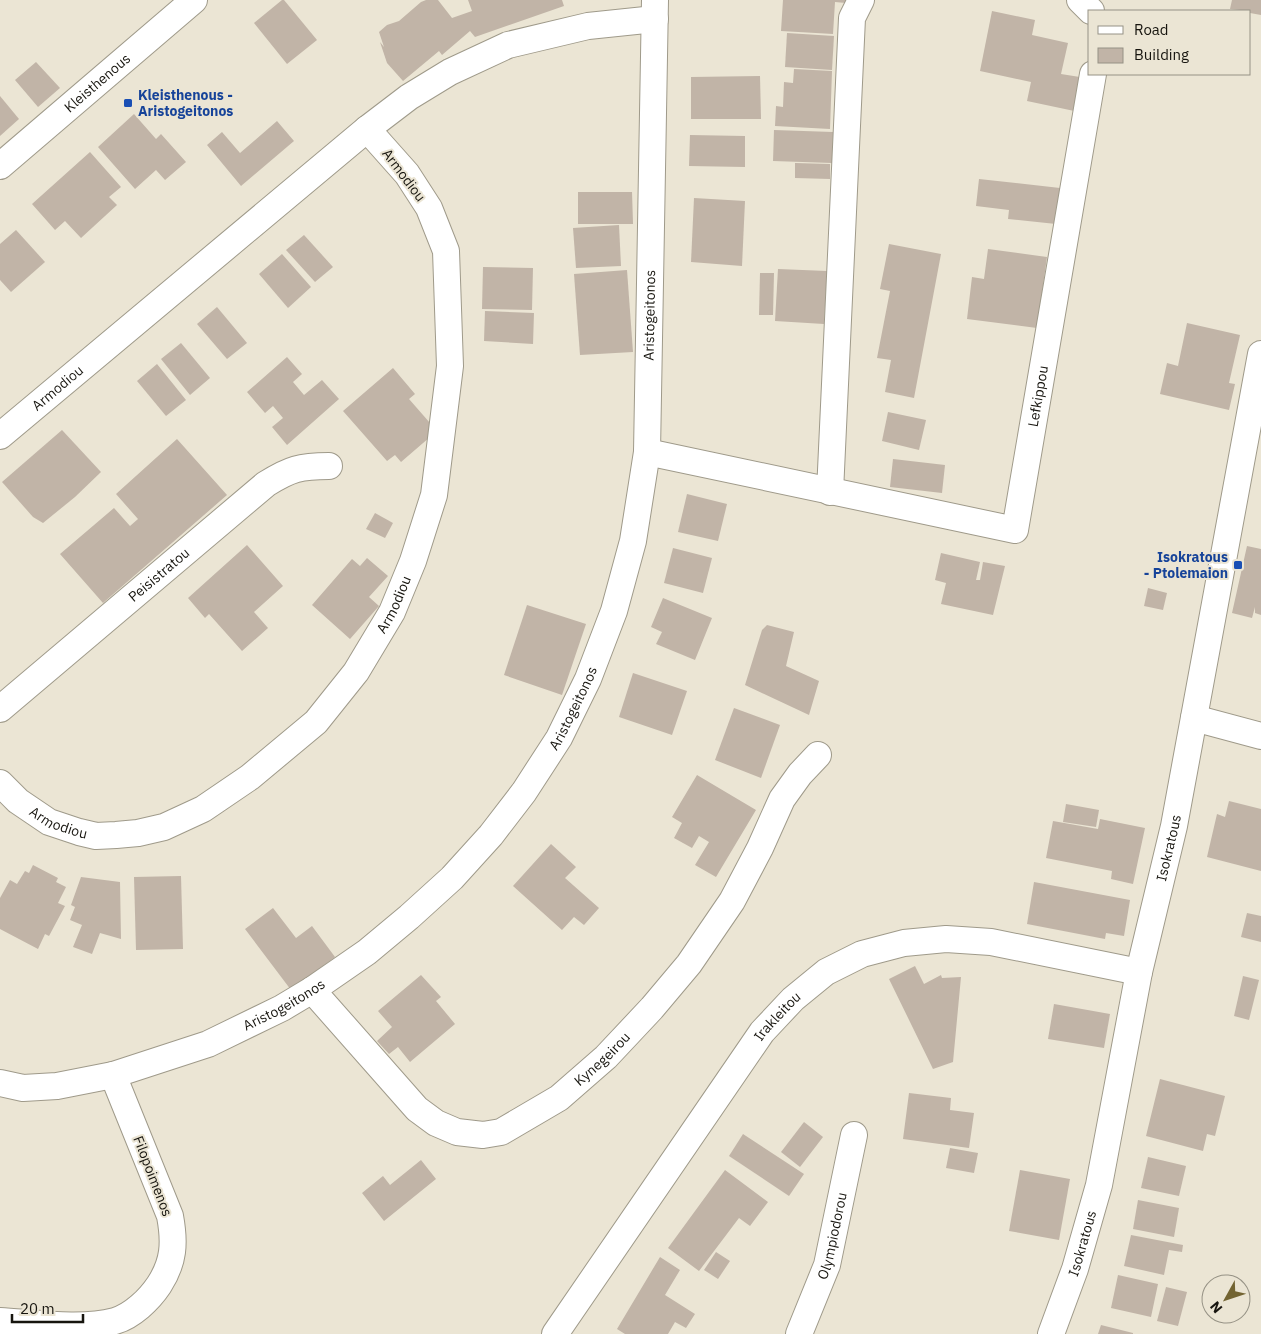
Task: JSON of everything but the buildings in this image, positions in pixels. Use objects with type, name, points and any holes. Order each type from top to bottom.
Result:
[{"type":"street","points":[[830,492],[852,18],[861,0]]},
{"type":"street","points":[[1080,0],[1090,10]]},
{"type":"street","name":"Kleisthenous","points":[[0,166],[179,5]]},
{"type":"street","name":"Armodiou","points":[[0,436],[368,129],[409,97],[450,72],[508,45],[655,9]]},
{"type":"street","name":"Aristogeitonos","points":[[0,1083],[23,1088],[57,1086],[113,1075],[208,1044],[282,1008],[312,990],[366,952],[409,917],[452,878],[491,835],[524,792],[559,738],[588,679],[614,611],[633,541],[647,452],[655,9]]},
{"type":"street","name":"Lefkippou","points":[[647,452],[1015,530],[1093,75]]},
{"type":"street","name":"Armodiou","points":[[0,783],[18,800],[49,822],[79,832],[96,836],[116,835],[138,833],[164,827],[203,809],[250,776],[316,722],[356,672],[392,612],[412,561],[434,494],[450,366],[446,251],[429,208],[407,174],[368,129]]},
{"type":"street","name":"Isokratous","points":[[1051,1334],[1076,1269],[1099,1185],[1139,972],[1174,826],[1261,354]]},
{"type":"street","name":"Peisistratou","points":[[0,709],[266,484],[288,471],[307,466],[329,466]]},
{"type":"street","points":[[1194,718],[1261,736]]},
{"type":"street","name":"Kynegeirou","points":[[312,990],[417,1109],[436,1123],[457,1132],[483,1135],[502,1132],[559,1098],[606,1057],[652,1008],[689,964],[732,901],[760,848],[782,799],[800,774],[818,755]]},
{"type":"street","name":"Irakleitou","points":[[556,1334],[762,1032],[793,998],[826,972],[862,954],[904,943],[946,939],[991,942],[1139,972]]},
{"type":"street","name":"Filopoimenos","points":[[0,1321],[89,1325],[116,1321],[139,1308],[153,1294],[166,1274],[173,1252],[173,1233],[170,1216],[113,1075]]},
{"type":"street","name":"Olympiodorou","points":[[799,1334],[827,1265],[854,1135]]},
{"type":"place","name":"Kleisthenous - Aristogeitonos","points":[[128,103]]},
{"type":"place","name":"Isokratous - Ptolemaion","points":[[1238,565]]}]
